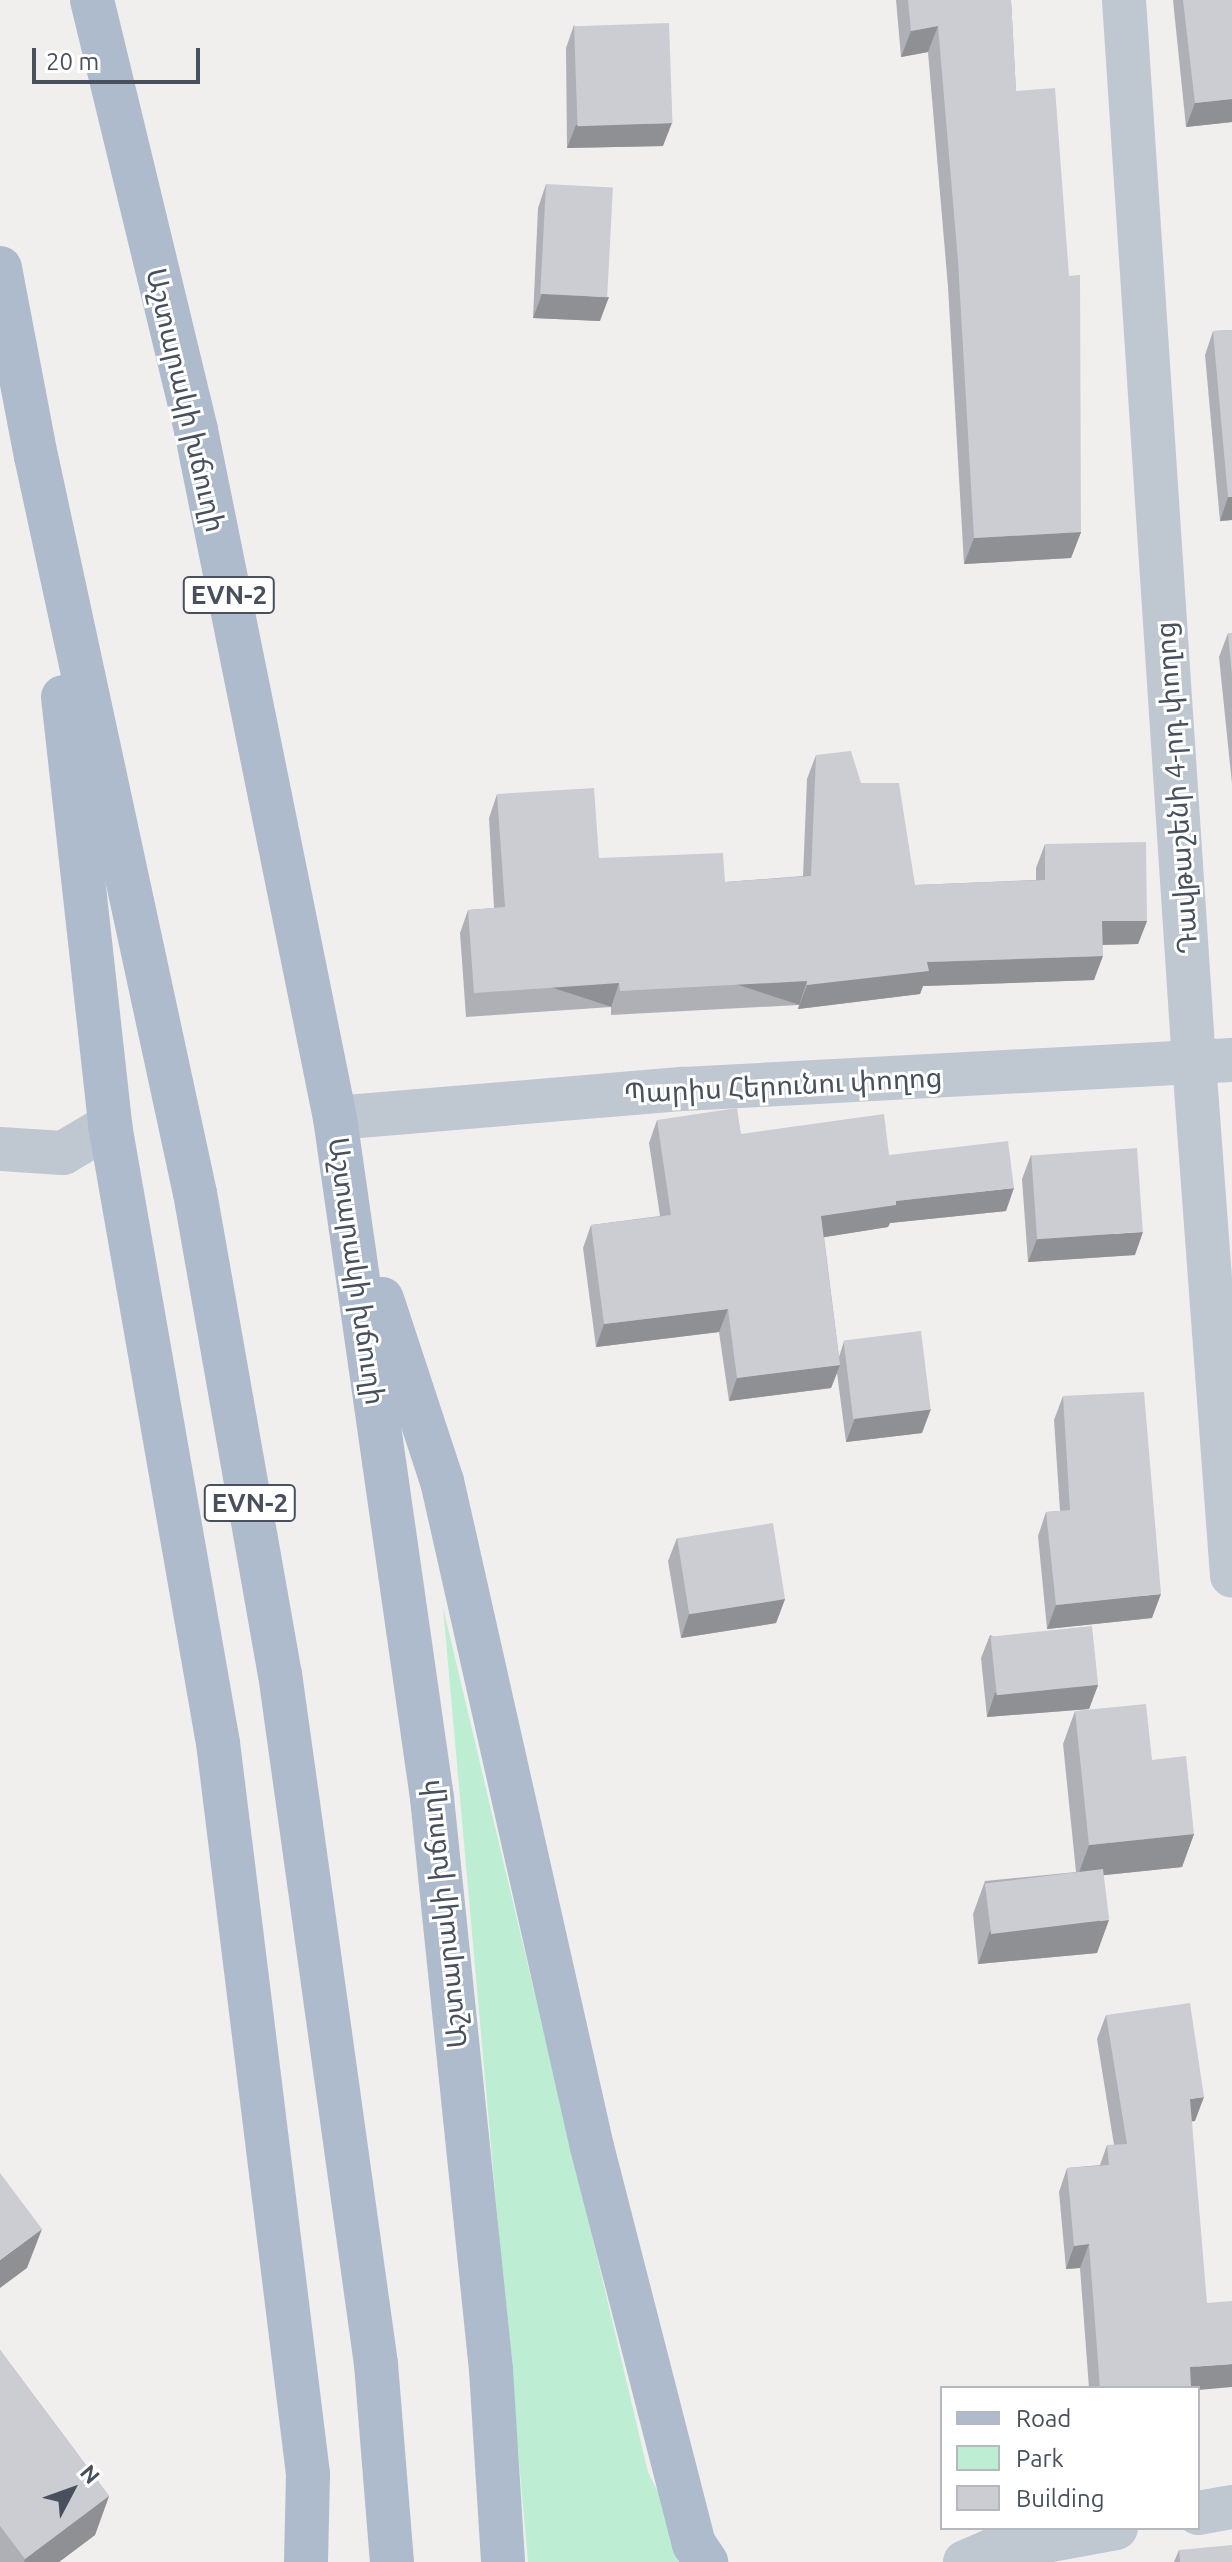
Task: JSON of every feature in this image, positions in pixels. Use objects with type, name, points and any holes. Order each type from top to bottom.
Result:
[{"type":"main road","name":"Աշտարակի խճուղի","points":[[92,0],[196,430],[335,1118],[432,1798],[491,2370],[503,2562]]},
{"type":"main road","name":"EVN-2","points":[[0,268],[36,456],[195,1193],[280,1674],[376,2364],[392,2562]]},
{"type":"main road","points":[[36,456],[110,1125],[218,1743],[308,2474],[306,2562]]},
{"type":"main road","points":[[347,1194],[442,1481],[592,2147],[694,2544],[706,2562]]},
{"type":"street","name":"Դավթաշենի 4-րդ փողոց","points":[[1124,0],[1213,1061],[1232,1576]]},
{"type":"street","name":"Պարիս Հերունու փողոց","points":[[335,1118],[684,1089],[1213,1061]]},
{"type":"street","points":[[0,1149],[63,1153],[110,1125]]},
{"type":"street","points":[[1200,2513],[1232,2507]]},
{"type":"street","points":[[965,2562],[991,2551],[1105,2530]]},
{"type":"green space","points":[[443,1607],[648,2472],[693,2562],[528,2562]]},
{"type":"building","points":[[908,0],[1011,0],[1016,91],[1055,88],[1069,276],[1080,275],[1081,532],[974,538],[958,261],[938,26],[911,31]]},
{"type":"building","points":[[1183,0],[1232,0],[1232,99],[1195,103]]},
{"type":"building","points":[[669,23],[672,123],[578,126],[574,26]]},
{"type":"building","points":[[546,184],[613,188],[607,297],[540,294]]},
{"type":"building","points":[[1232,330],[1232,497],[1228,497],[1213,331]]},
{"type":"building","points":[[1228,633],[1232,633],[1232,675]]},
{"type":"building","points":[[851,751],[861,783],[899,783],[915,885],[1045,880],[1045,844],[1146,842],[1147,921],[1102,921],[1103,956],[927,962],[929,971],[807,985],[807,981],[620,991],[619,983],[474,993],[468,910],[505,907],[497,794],[594,788],[599,858],[723,853],[725,882],[811,876],[816,755]]},
{"type":"building","points":[[737,1108],[741,1134],[884,1114],[889,1155],[1008,1141],[1014,1188],[896,1201],[896,1205],[821,1216],[840,1365],[737,1378],[728,1309],[604,1324],[591,1225],[671,1215],[657,1120]]},
{"type":"building","points":[[1137,1148],[1143,1232],[1037,1239],[1031,1155]]},
{"type":"building","points":[[921,1331],[931,1409],[853,1419],[844,1341]]},
{"type":"building","points":[[1144,1392],[1161,1594],[1056,1605],[1046,1512],[1070,1510],[1063,1396]]},
{"type":"building","points":[[773,1523],[785,1599],[689,1614],[677,1538]]},
{"type":"building","points":[[1092,1626],[1098,1685],[997,1695],[991,1637]]},
{"type":"building","points":[[1146,1704],[1152,1760],[1186,1756],[1194,1834],[1089,1845],[1075,1711]]},
{"type":"building","points":[[1103,1869],[1109,1920],[991,1934],[985,1884]]},
{"type":"building","points":[[1190,2003],[1204,2097],[1190,2099],[1207,2303],[1232,2301],[1232,2364],[1190,2367],[1191,2386],[1100,2386],[1089,2244],[1074,2246],[1067,2168],[1109,2165],[1107,2145],[1127,2144],[1106,2015]]},
{"type":"building","points":[[0,2173],[42,2229],[0,2260]]},
{"type":"building","points":[[0,2350],[109,2496],[25,2559],[0,2526]]},
{"type":"building","points":[[1232,2545],[1232,2562],[1180,2562],[1179,2550]]}]
